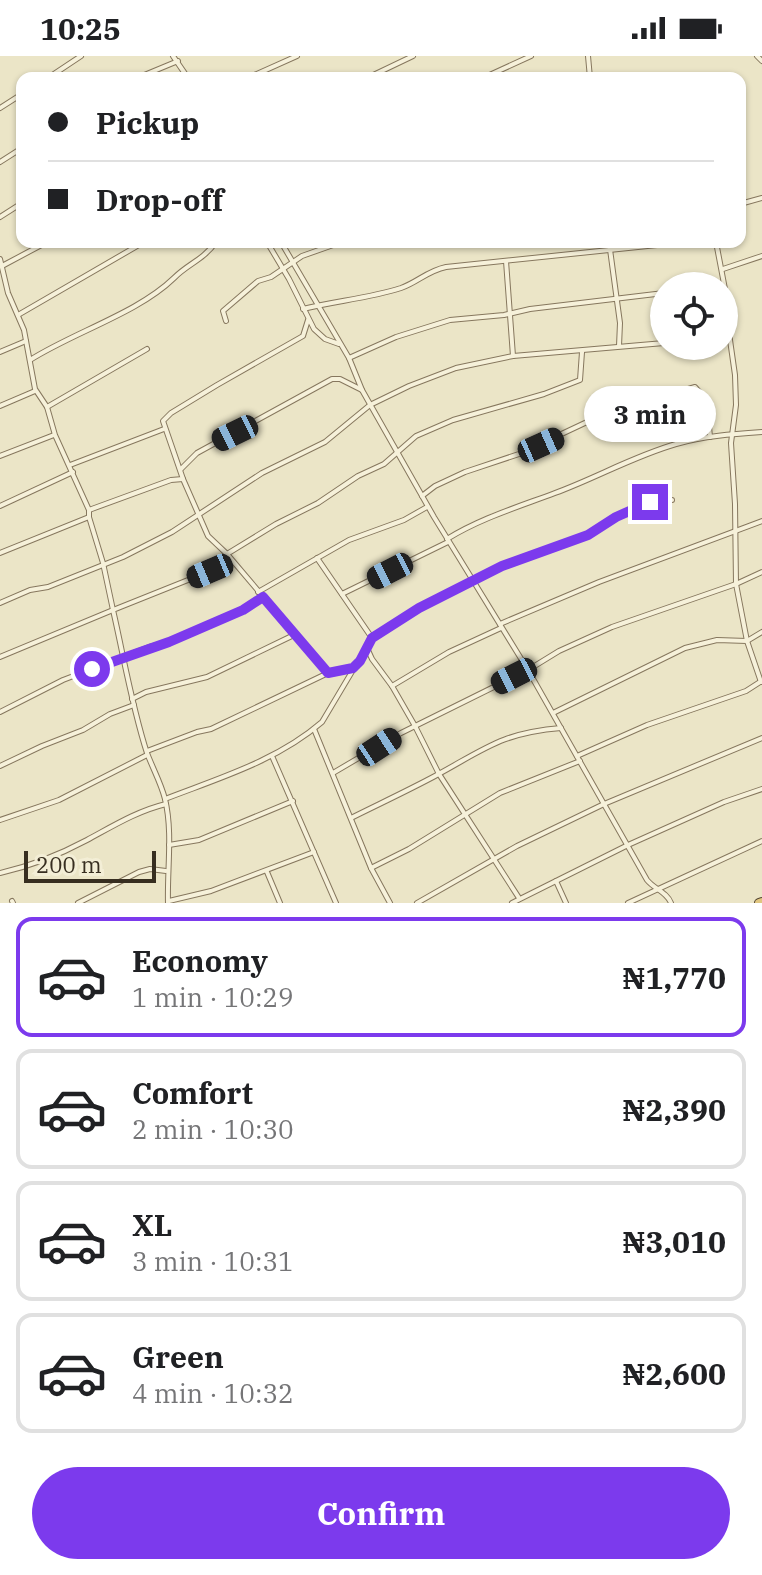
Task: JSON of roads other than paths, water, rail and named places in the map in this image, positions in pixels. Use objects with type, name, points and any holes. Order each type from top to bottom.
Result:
[{"type":"street","points":[[57,72],[81,56]]},
{"type":"street","points":[[173,56],[184,72]]},
{"type":"street","points":[[261,72],[297,56]]},
{"type":"street","points":[[380,72],[413,56]]},
{"type":"street","points":[[496,72],[531,56]]},
{"type":"street","points":[[757,56],[762,61]]},
{"type":"street","points":[[151,72],[178,61]]},
{"type":"street","points":[[2,266],[36,248]]},
{"type":"street","points":[[18,315],[134,248]]},
{"type":"street","points":[[30,360],[152,296],[198,262],[211,248]]},
{"type":"street","points":[[271,248],[319,335],[341,344]]},
{"type":"street","points":[[284,248],[349,358],[362,390],[428,507],[528,670],[647,880],[656,890],[668,896],[671,903]]},
{"type":"street","points":[[226,321],[225,308],[258,281],[326,248]]},
{"type":"street","points":[[303,309],[397,289],[436,269],[635,248]]},
{"type":"street","points":[[718,248],[723,272]]},
{"type":"street","points":[[609,251],[620,323],[619,347]]},
{"type":"street","points":[[723,269],[762,256]]},
{"type":"street","points":[[0,259],[8,293],[26,341],[36,391],[47,407],[55,435],[73,472],[103,563],[132,699],[165,801],[169,845],[166,871],[168,902],[211,891],[314,852]]},
{"type":"street","points":[[506,261],[513,356]]},
{"type":"street","points":[[0,297],[8,293]]},
{"type":"street","points":[[349,358],[396,337],[461,318],[650,295]]},
{"type":"street","points":[[308,320],[303,336],[165,417],[164,429],[208,536],[227,554],[328,673]]},
{"type":"street","points":[[0,352],[26,341]]},
{"type":"street","points":[[0,603],[30,590],[48,587],[172,532],[262,473],[325,442],[370,405],[391,393],[456,368],[513,356],[650,344]]},
{"type":"street","points":[[47,407],[147,349]]},
{"type":"street","points":[[227,554],[318,503],[358,476],[384,464],[416,436],[453,420],[544,394],[580,380],[582,351]]},
{"type":"street","points":[[371,868],[409,849],[512,787],[537,780],[647,725],[746,691],[762,682],[747,641],[736,584],[732,434],[736,395],[730,360]]},
{"type":"street","points":[[181,470],[197,453],[332,379],[340,379],[362,390]]},
{"type":"street","points":[[422,496],[465,472],[519,454],[604,414],[695,387],[710,404],[710,437]]},
{"type":"street","points":[[0,406],[36,391]]},
{"type":"street","points":[[69,465],[164,429]]},
{"type":"street","points":[[342,594],[448,540],[468,526],[566,489],[631,460],[680,443],[762,432]]},
{"type":"street","points":[[0,456],[55,435]]},
{"type":"street","points":[[0,506],[73,472]]},
{"type":"street","points":[[0,553],[171,480],[183,479]]},
{"type":"street","points":[[0,873],[31,866],[141,811],[272,756],[322,722],[372,638],[419,608],[522,558],[588,535],[616,517],[650,502],[672,500]]},
{"type":"street","points":[[258,592],[357,536],[404,520],[428,507]]},
{"type":"street","points":[[392,686],[500,626],[599,582],[762,521]]},
{"type":"street","points":[[317,558],[372,638]]},
{"type":"street","points":[[0,657],[233,562]]},
{"type":"street","points":[[333,773],[415,726],[528,670],[559,651],[612,627],[762,572]]},
{"type":"street","points":[[0,712],[63,680],[243,610],[263,597]]},
{"type":"street","points":[[553,713],[685,648],[717,640],[747,641],[762,632]]},
{"type":"street","points":[[132,699],[146,692],[207,677],[296,634]]},
{"type":"street","points":[[367,648],[415,726],[439,774],[519,898]]},
{"type":"street","points":[[360,661],[372,659]]},
{"type":"street","points":[[0,820],[59,800],[147,753],[211,729],[328,673],[353,668]]},
{"type":"street","points":[[0,766],[134,705]]},
{"type":"street","points":[[351,818],[439,774],[490,744],[532,730],[561,728]]},
{"type":"street","points":[[314,729],[371,868],[390,903]]},
{"type":"street","points":[[417,903],[604,804],[762,738]]},
{"type":"street","points":[[272,756],[336,903]]},
{"type":"street","points":[[512,903],[628,845],[724,802],[762,789]]},
{"type":"street","points":[[169,845],[199,840],[293,801]]},
{"type":"street","points":[[632,902],[762,841]]},
{"type":"street","points":[[78,903],[139,872],[150,869],[166,871]]},
{"type":"street","points":[[267,871],[280,903]]},
{"type":"street","points":[[556,881],[566,903]]}]
